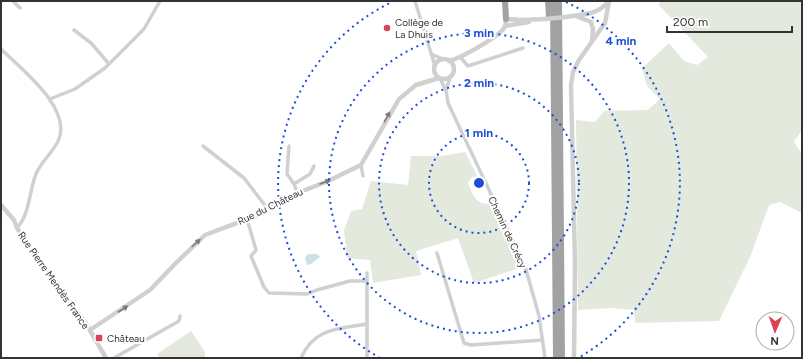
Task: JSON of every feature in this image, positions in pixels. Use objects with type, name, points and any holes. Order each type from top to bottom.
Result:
[{"type":"highway","points":[[548,1],[549,39],[553,43]]},
{"type":"highway","points":[[553,1],[556,358]]},
{"type":"highway","points":[[559,1],[562,358]]},
{"type":"highway","points":[[558,21],[562,15],[563,1]]},
{"type":"highway","points":[[506,2],[506,19]]},
{"type":"street","points":[[13,1],[20,8]]},
{"type":"street","points":[[50,99],[75,89],[108,64],[144,29],[160,1]]},
{"type":"street","points":[[415,1],[435,66],[435,73],[439,78]]},
{"type":"street","points":[[590,44],[593,34],[591,17],[609,1]]},
{"type":"street","points":[[574,358],[575,264],[571,85],[573,72],[579,60],[605,22],[609,1]]},
{"type":"street","points":[[431,54],[443,60],[449,61],[461,58],[499,33],[506,26],[506,19],[536,20],[596,13],[602,13],[605,18]]},
{"type":"street","points":[[573,16],[583,18],[601,26]]},
{"type":"street","points":[[506,26],[514,26],[536,20]]},
{"type":"street","points":[[74,30],[91,43],[108,64]]},
{"type":"street","points":[[461,58],[468,66],[523,48]]},
{"type":"street","points":[[1,49],[50,99],[60,118],[60,135],[57,144],[36,174],[24,219],[17,228]]},
{"type":"street","points":[[446,90],[454,69],[461,58]]},
{"type":"street","points":[[435,66],[438,62],[443,60]]},
{"type":"street","points":[[449,61],[454,69]]},
{"type":"street","points":[[363,176],[361,165],[399,100],[416,85],[439,78],[450,78]]},
{"type":"street","name":"Chemin de Crécy","points":[[439,78],[446,90],[448,103],[525,266],[536,304],[545,358]]},
{"type":"street","points":[[203,146],[244,178],[267,208]]},
{"type":"street","points":[[289,146],[287,174],[294,184],[297,192]]},
{"type":"street","name":"Rue du Château","points":[[90,330],[150,290],[205,235],[247,219],[280,200],[328,181],[361,165]]},
{"type":"street","points":[[294,184],[310,174],[314,166]]},
{"type":"street","name":"Rue Pierre Mendès France","points":[[1,205],[10,213],[17,228],[46,271],[90,330],[106,358]]},
{"type":"street","points":[[247,219],[256,250],[251,256],[264,287],[269,293],[307,294],[350,281],[367,281]]},
{"type":"street","points":[[437,253],[464,343],[471,345],[543,340]]},
{"type":"street","points":[[367,273],[367,358]]},
{"type":"street","points":[[114,358],[140,342],[145,342],[168,328],[179,321],[180,316]]},
{"type":"street","points":[[301,358],[308,345],[317,336],[329,330],[367,324]]},
{"type":"shaded area","points":[[662,1],[802,1],[802,130],[794,142],[802,154],[802,213],[780,202],[769,205],[750,257],[719,321],[635,323],[634,310],[610,308],[578,310],[576,120],[595,122],[604,111],[648,110],[660,99],[647,86],[642,68],[669,43],[684,61],[697,65],[708,57],[658,4]]},
{"type":"shaded area","points":[[465,152],[477,175],[471,178],[468,183],[472,192],[476,199],[482,203],[492,204],[522,267],[474,283],[458,238],[416,251],[421,275],[373,283],[370,260],[347,258],[344,230],[351,211],[362,209],[371,181],[408,185],[411,156],[442,156]]},
{"type":"shaded area","points":[[308,254],[317,254],[320,257],[311,264],[307,265],[305,258]]},
{"type":"shaded area","points":[[191,331],[205,352],[205,357],[160,358],[157,354]]},
{"type":"place","name":"Collège de La Dhuis","points":[[387,28]]},
{"type":"place","name":"Château","points":[[99,338]]}]
